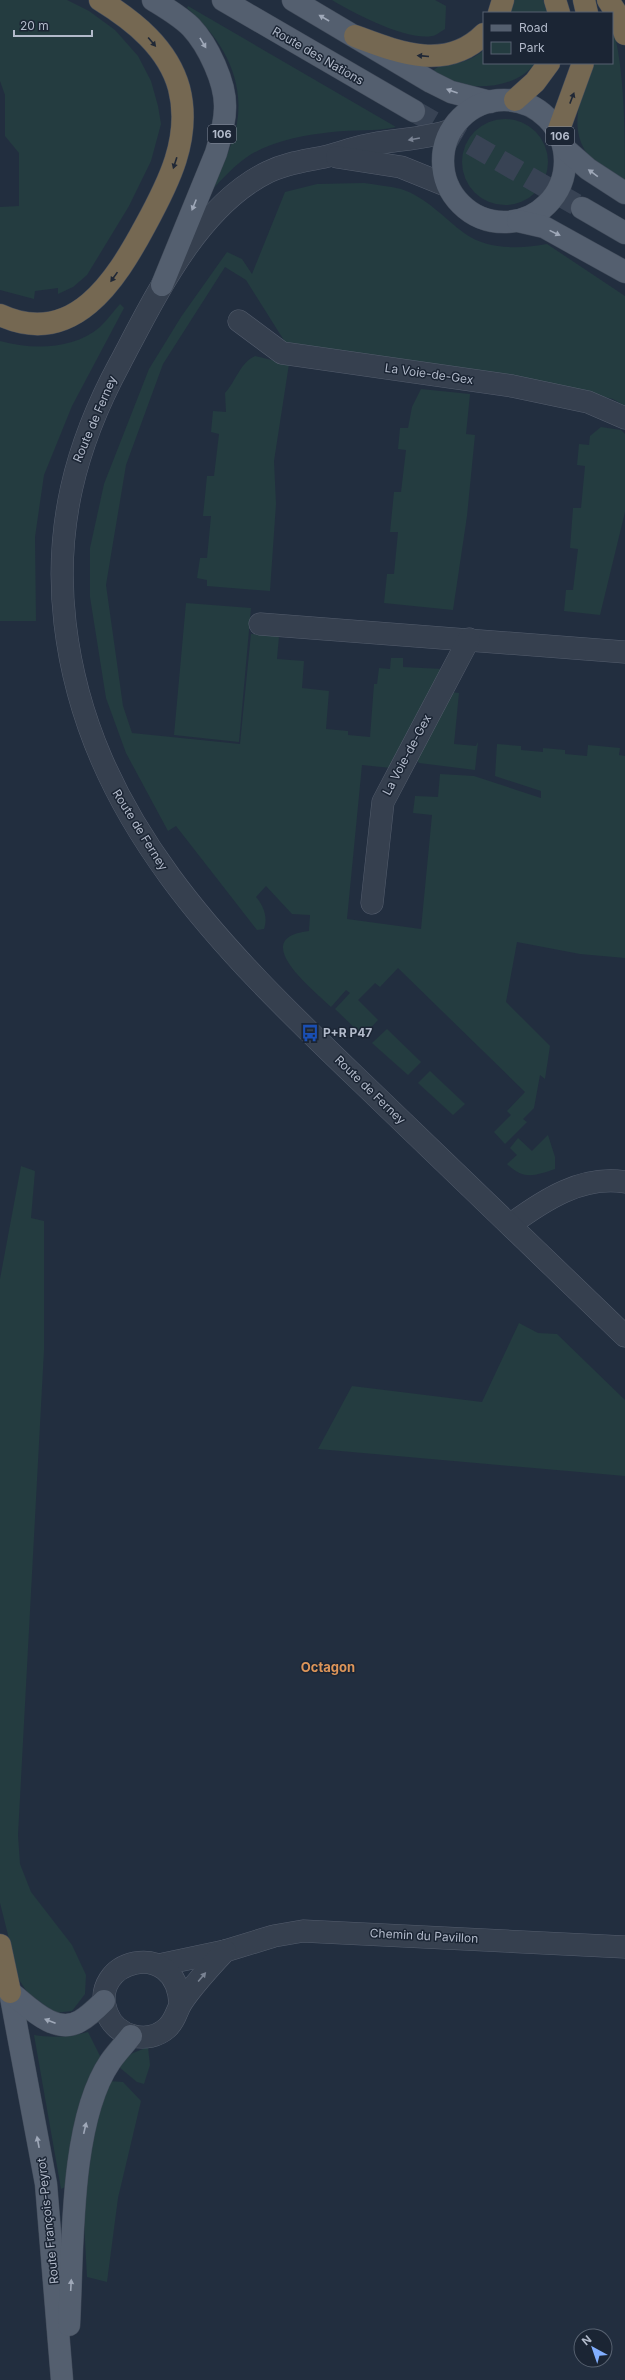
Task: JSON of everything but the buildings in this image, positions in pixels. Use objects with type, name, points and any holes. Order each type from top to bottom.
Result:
[{"type":"highway","points":[[0,314],[25,322],[46,322],[69,316],[90,304],[106,289],[129,255],[161,196],[174,165],[182,135],[183,118],[182,104],[174,74],[160,52],[142,30],[100,0]]},
{"type":"highway","points":[[498,12],[503,0]]},
{"type":"highway","points":[[555,0],[559,12]]},
{"type":"highway","points":[[584,0],[587,12]]},
{"type":"highway","points":[[608,0],[619,17],[625,34]]},
{"type":"highway","points":[[355,36],[385,47],[425,56],[439,56],[466,49],[483,35]]},
{"type":"highway","points":[[515,100],[531,87],[548,64]]},
{"type":"highway","points":[[561,140],[584,64]]},
{"type":"highway","points":[[0,1945],[10,1992]]},
{"type":"main road","name":"106","points":[[153,0],[190,26],[201,40],[215,65],[226,106],[222,132],[216,153],[162,285]]},
{"type":"main road","name":"Route des Nations","points":[[223,0],[414,112]]},
{"type":"main road","name":"106","points":[[293,0],[451,92],[490,102]]},
{"type":"main road","name":"106","points":[[515,100],[538,110],[546,116],[561,140],[565,163],[562,179],[556,193],[546,206],[533,215],[518,221],[501,222],[484,219],[469,212],[457,200],[448,186],[444,176],[443,154],[452,130],[462,117],[470,110],[490,102],[515,100]]},
{"type":"main road","points":[[561,140],[588,169],[625,193]]},
{"type":"main road","points":[[582,208],[625,233]]},
{"type":"main road","points":[[518,221],[544,227],[625,272]]},
{"type":"main road","points":[[10,1992],[42,2017],[56,2023],[79,2022],[104,2001]]},
{"type":"main road","name":"Route François-Peyrot","points":[[10,1992],[46,2184],[62,2380]]},
{"type":"main road","points":[[67,2380],[76,2180],[84,2130],[93,2096],[109,2063],[131,2036]]},
{"type":"street","name":"Route de Ferney","points":[[452,130],[414,140],[366,145],[326,157],[282,166],[244,187],[210,220],[162,285],[113,376],[86,435],[75,468],[67,513],[61,561],[64,610],[73,672],[89,730],[114,789],[137,830],[194,908],[218,937],[296,1020],[625,1336]]},
{"type":"street","name":"Route de Ferney","points":[[326,157],[400,167],[448,186]]},
{"type":"street","name":"La Voie-de-Gex","points":[[239,321],[282,353],[512,386],[588,402],[625,418]]},
{"type":"street","points":[[260,624],[625,652]]},
{"type":"street","name":"La Voie-de-Gex","points":[[372,903],[383,802],[469,639]]},
{"type":"street","points":[[510,1225],[555,1196],[582,1184],[610,1180],[625,1182]]},
{"type":"street","name":"Chemin du Pavillon","points":[[159,1965],[225,1951],[250,1942],[303,1931],[625,1948]]},
{"type":"street","name":"Chemin du Pavillon","points":[[180,2004],[225,1951]]},
{"type":"street","points":[[142,1961],[159,1965],[176,1981],[180,1992],[180,2004],[173,2022],[166,2029],[149,2037],[131,2036],[121,2031],[112,2023],[107,2013],[104,2001],[109,1981],[118,1970],[129,1964],[142,1961]]},
{"type":"green space","points":[[0,0],[67,0],[89,11],[115,30],[138,56],[151,81],[161,124],[151,161],[129,206],[87,275],[73,287],[58,294],[58,288],[35,291],[34,299],[0,290],[0,207],[19,206],[19,153],[5,136],[5,95],[0,81]]},
{"type":"green space","points":[[332,0],[435,0],[446,6],[445,29],[434,36],[409,34],[380,25]]},
{"type":"green space","points":[[513,0],[543,0],[547,12],[510,12]]},
{"type":"green space","points":[[188,6],[396,127],[322,133],[277,143],[256,151],[247,157],[233,168],[212,190],[211,186],[230,148],[237,122],[238,103],[236,85],[231,68],[223,51],[201,21],[187,8]]},
{"type":"green space","points":[[613,30],[620,61],[622,82],[625,185],[604,171],[584,150],[579,138],[577,126],[580,101],[592,64],[613,64]]},
{"type":"green space","points":[[483,51],[483,64],[534,64],[529,70],[512,81],[491,86],[471,86],[458,84],[433,71],[440,66],[466,61]]},
{"type":"green space","points":[[497,119],[513,119],[522,122],[536,131],[545,145],[548,154],[548,170],[545,179],[536,193],[522,202],[513,205],[497,205],[481,198],[474,193],[469,186],[462,170],[462,154],[469,138],[474,131],[481,126]]},
{"type":"green space","points":[[364,183],[401,189],[419,197],[464,233],[483,243],[504,247],[526,247],[547,244],[625,296],[625,406],[613,399],[511,376],[285,342],[246,280],[225,267],[163,364],[126,465],[106,585],[123,706],[132,733],[240,744],[251,634],[279,636],[277,659],[304,661],[302,688],[329,691],[326,729],[348,731],[348,735],[370,737],[374,684],[377,684],[379,668],[390,669],[391,658],[403,658],[403,667],[442,669],[391,768],[362,765],[347,919],[421,929],[432,815],[413,813],[415,796],[438,797],[440,774],[474,776],[541,798],[541,791],[495,776],[497,744],[521,746],[521,750],[543,752],[543,748],[565,750],[565,754],[587,756],[588,745],[620,748],[619,755],[625,756],[625,958],[580,954],[517,942],[506,1002],[550,1046],[545,1079],[540,1075],[534,1108],[523,1119],[527,1122],[505,1144],[494,1132],[511,1115],[507,1111],[525,1092],[398,968],[380,987],[375,983],[358,1000],[378,1020],[363,1036],[335,1009],[350,993],[346,990],[331,1007],[300,977],[290,965],[284,953],[284,943],[291,936],[309,931],[310,915],[292,914],[266,886],[256,897],[263,908],[266,921],[264,929],[257,930],[176,826],[168,831],[126,753],[106,698],[90,597],[90,548],[104,484],[149,369],[181,317],[227,252],[242,259],[252,274],[285,192],[317,184]]},
{"type":"green space","points":[[120,304],[124,308],[72,406],[44,475],[35,537],[36,621],[0,621],[0,341],[39,347],[65,344],[89,335],[100,327]]},
{"type":"green space","points":[[255,356],[289,364],[274,461],[276,504],[270,591],[207,586],[207,580],[197,578],[200,558],[207,558],[211,516],[203,516],[207,476],[214,476],[219,434],[211,432],[213,411],[226,412],[225,393],[246,363]]},
{"type":"green space","points":[[421,389],[470,394],[466,434],[475,435],[467,516],[453,610],[384,603],[387,574],[394,574],[398,532],[390,532],[394,492],[401,492],[406,450],[398,449],[400,428],[408,428],[412,407]]},
{"type":"green space","points":[[601,427],[621,430],[625,434],[625,512],[600,615],[564,611],[566,590],[573,590],[578,549],[570,548],[573,508],[581,508],[585,466],[577,465],[579,444],[589,445],[590,436]]},
{"type":"green space","points":[[186,603],[251,608],[239,742],[174,735]]},
{"type":"green space","points":[[450,692],[459,693],[454,744],[476,746],[478,742],[475,770],[419,763],[417,760]]},
{"type":"green space","points":[[387,1029],[421,1062],[408,1075],[372,1043]]},
{"type":"green space","points":[[430,1071],[465,1104],[453,1115],[418,1083]]},
{"type":"green space","points":[[548,1135],[555,1157],[555,1169],[530,1175],[519,1173],[507,1164],[517,1155],[510,1148],[518,1138],[532,1151]]},
{"type":"green space","points":[[21,1166],[35,1171],[31,1218],[44,1221],[44,1350],[18,1835],[20,1864],[31,1892],[72,1945],[86,1975],[85,1994],[72,2011],[55,2013],[27,1992],[9,1964],[12,1951],[0,1903],[0,1279]]},
{"type":"green space","points":[[519,1323],[538,1333],[557,1334],[625,1400],[625,1476],[318,1449],[352,1386],[482,1402]]},
{"type":"green space","points":[[88,2032],[102,2060],[69,2185],[61,2189],[34,2035],[61,2036]]},
{"type":"green space","points":[[148,2047],[150,2065],[144,2084],[137,2082],[119,2067],[119,2063],[133,2053]]},
{"type":"green space","points":[[108,2081],[123,2082],[141,2101],[118,2198],[107,2282],[87,2277],[83,2204],[92,2125]]},
{"type":"tunnel","points":[[414,111],[582,208]]},
{"type":"place","name":"P+R P47","points":[[310,1033]]},
{"type":"district","name":"Octagon","points":[[328,1667]]}]
